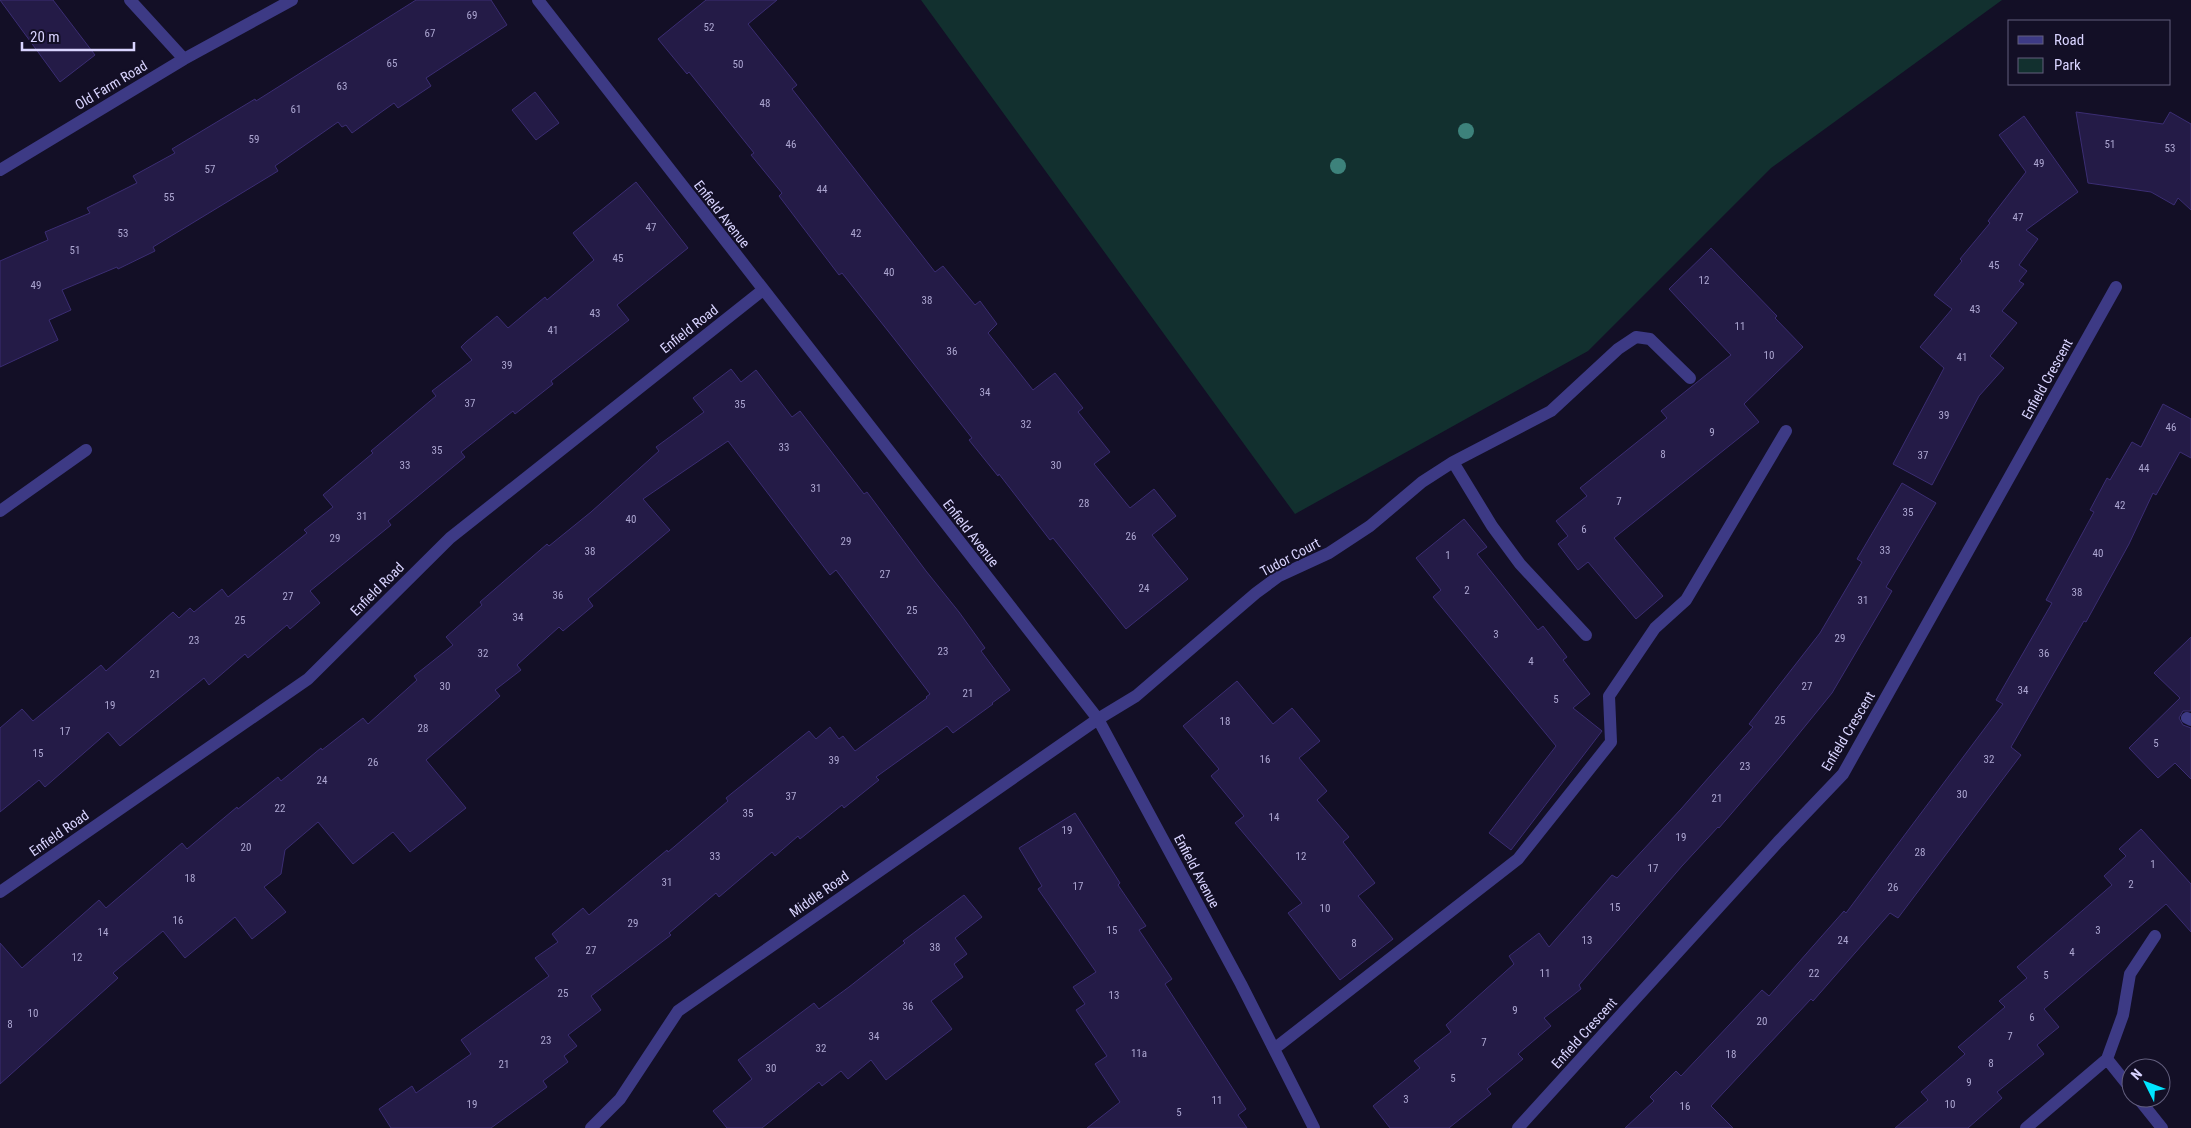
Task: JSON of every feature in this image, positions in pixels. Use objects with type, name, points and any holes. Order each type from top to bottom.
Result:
[{"type":"street","points":[[130,0],[184,59]]},
{"type":"street","name":"Old Farm Road","points":[[0,170],[184,59],[292,0]]},
{"type":"street","name":"Enfield Avenue","points":[[538,0],[1098,719],[1236,975],[1314,1128]]},
{"type":"street","name":"Enfield Crescent","points":[[1518,1128],[1772,849],[1843,774],[2116,287]]},
{"type":"street","name":"Enfield Road","points":[[0,892],[308,679],[450,538],[763,290]]},
{"type":"street","name":"Tudor Court","points":[[1098,719],[1136,696],[1256,592],[1279,576],[1329,553],[1370,526],[1422,482],[1453,462],[1551,411],[1618,349],[1636,337],[1650,339],[1690,378]]},
{"type":"street","points":[[1274,1049],[1518,858],[1611,742],[1609,696],[1654,628],[1686,600],[1786,431]]},
{"type":"street","points":[[0,511],[86,450]]},
{"type":"street","points":[[1453,462],[1492,526],[1520,564],[1551,600],[1586,635]]},
{"type":"street","name":"Middle Road","points":[[591,1128],[620,1099],[678,1011],[1098,719]]},
{"type":"street","points":[[2026,1128],[2107,1059],[2122,1015],[2130,974],[2155,936]]},
{"type":"street","points":[[2107,1059],[2121,1076]]},
{"type":"street","points":[[2146,1108],[2162,1128]]},
{"type":"green space","points":[[921,0],[2002,0],[1771,168],[1588,351],[1295,514]]},
{"type":"building","points":[[0,0],[53,0],[95,55],[60,82]]},
{"type":"building","points":[[416,0],[491,0],[507,25],[426,78],[431,86],[398,108],[394,103],[352,133],[346,125],[342,127],[338,122],[275,166],[278,171],[153,247],[155,251],[118,269],[117,267],[62,290],[71,310],[49,320],[58,340],[0,367],[0,261],[48,240],[45,232],[90,213],[87,208],[137,183],[133,176],[175,153],[172,149],[255,99],[256,101]]},
{"type":"building","points":[[706,0],[777,0],[748,24],[797,85],[792,89],[935,272],[943,266],[975,305],[980,301],[997,324],[988,333],[1033,390],[1055,373],[1083,408],[1078,412],[1110,452],[1094,464],[1130,508],[1154,489],[1176,516],[1152,535],[1188,579],[1126,629],[1053,538],[1050,540],[999,474],[998,476],[969,440],[972,438],[842,273],[839,275],[779,196],[782,193],[751,155],[754,153],[689,72],[687,74],[658,39]]},
{"type":"building","points":[[535,92],[559,123],[536,140],[512,110]]},
{"type":"building","points":[[2076,112],[2163,124],[2170,112],[2191,124],[2191,210],[2178,198],[2174,205],[2151,192],[2088,183]]},
{"type":"building","points":[[2024,116],[2078,192],[2026,230],[2038,239],[2019,265],[2027,271],[2019,281],[2024,284],[2002,311],[2017,323],[1990,356],[2004,368],[1979,396],[1932,485],[1893,464],[1944,368],[1920,347],[1952,309],[1934,295],[1962,261],[1960,259],[1990,223],[1988,221],[2026,172],[1999,135]]},
{"type":"building","points":[[636,182],[688,248],[617,305],[629,320],[551,381],[553,384],[515,414],[513,411],[461,452],[465,457],[388,521],[391,525],[310,591],[320,603],[290,629],[287,625],[248,658],[245,654],[209,685],[204,678],[120,746],[108,732],[45,787],[39,780],[0,812],[0,728],[22,709],[33,721],[101,665],[106,671],[173,612],[179,618],[190,608],[194,612],[222,589],[228,597],[307,533],[304,530],[333,507],[323,495],[436,396],[432,391],[472,360],[461,347],[466,342],[497,316],[508,328],[545,297],[547,300],[594,260],[573,233]]},
{"type":"building","points":[[1711,248],[1777,316],[1775,318],[1803,347],[1744,404],[1759,422],[1614,538],[1663,596],[1636,619],[1588,562],[1578,570],[1558,544],[1568,536],[1556,521],[1587,496],[1580,488],[1667,418],[1661,411],[1731,355],[1669,289]]},
{"type":"building","points":[[731,369],[741,382],[756,370],[792,417],[800,411],[864,494],[867,492],[959,612],[985,648],[981,651],[1010,690],[953,733],[947,726],[876,777],[879,780],[844,808],[842,805],[800,839],[798,836],[775,856],[772,852],[719,897],[716,893],[669,933],[671,935],[591,996],[601,1010],[568,1035],[577,1046],[564,1056],[568,1062],[543,1081],[547,1087],[491,1128],[391,1128],[379,1109],[412,1086],[416,1093],[471,1054],[461,1040],[549,976],[535,958],[558,942],[552,934],[583,908],[589,915],[667,850],[668,852],[728,801],[726,798],[809,731],[816,739],[830,727],[839,739],[843,736],[855,751],[930,694],[836,570],[830,575],[728,441],[643,499],[670,530],[588,599],[593,606],[563,631],[559,627],[517,665],[521,670],[495,690],[500,696],[426,760],[466,808],[410,852],[393,832],[353,864],[318,822],[285,850],[281,874],[264,887],[286,912],[252,939],[235,917],[185,958],[163,931],[113,973],[118,978],[0,1084],[0,943],[22,968],[99,900],[106,908],[182,843],[187,849],[237,807],[238,809],[278,777],[281,781],[321,748],[322,750],[363,718],[368,724],[417,680],[414,676],[453,645],[446,637],[482,605],[480,602],[547,544],[549,546],[591,512],[659,451],[656,447],[704,412],[693,398]]},
{"type":"building","points":[[2163,404],[2191,419],[2191,458],[2180,452],[2156,495],[2153,493],[2129,544],[2086,622],[2084,621],[2011,747],[2021,755],[1898,918],[1890,913],[1813,1001],[1811,999],[1711,1106],[1733,1128],[1625,1128],[1654,1101],[1650,1097],[1676,1071],[1681,1076],[1762,990],[1769,996],[1844,911],[1846,913],[2003,704],[1996,700],[2052,603],[2046,600],[2094,512],[2090,510],[2107,478],[2110,480],[2132,442],[2141,447]]},
{"type":"building","points":[[1902,483],[1936,503],[1886,587],[1892,591],[1832,693],[1719,828],[1682,866],[1579,985],[1581,989],[1544,1018],[1551,1026],[1518,1054],[1523,1059],[1487,1089],[1491,1094],[1449,1128],[1390,1128],[1373,1106],[1420,1068],[1414,1061],[1451,1032],[1446,1025],[1514,964],[1509,956],[1539,933],[1549,947],[1612,875],[1617,878],[1681,809],[1753,727],[1749,724],[1820,633],[1862,562],[1857,559]]},
{"type":"building","points":[[1464,519],[1487,547],[1477,554],[1538,630],[1543,626],[1567,657],[1563,660],[1590,694],[1573,708],[1602,731],[1511,850],[1489,833],[1556,746],[1433,597],[1441,590],[1416,558]]},
{"type":"building","points":[[2191,637],[2191,711],[2183,711],[2179,718],[2183,725],[2191,728],[2191,779],[2175,763],[2158,778],[2129,748],[2180,698],[2154,673]]},
{"type":"building","points":[[1237,681],[1273,724],[1292,708],[1320,741],[1299,758],[1327,791],[1317,800],[1349,837],[1343,842],[1375,883],[1358,896],[1393,939],[1340,980],[1288,913],[1302,903],[1235,823],[1244,816],[1211,776],[1219,769],[1183,726]]},
{"type":"building","points":[[1075,813],[1120,883],[1118,885],[1146,926],[1139,930],[1172,979],[1165,984],[1246,1109],[1238,1115],[1247,1128],[1087,1128],[1120,1102],[1095,1064],[1107,1056],[1076,1010],[1085,1004],[1073,987],[1096,972],[1038,889],[1042,886],[1019,848]]},
{"type":"building","points":[[2141,829],[2191,884],[2191,932],[2166,904],[2044,1009],[2059,1027],[2037,1045],[2044,1054],[1997,1092],[2002,1098],[1968,1128],[1895,1128],[1928,1100],[1921,1092],[1965,1054],[1958,1047],[2005,1007],[1999,1001],[2027,978],[2017,967],[2112,885],[2104,876],[2126,856],[2119,849]]},
{"type":"building","points":[[964,895],[982,917],[955,938],[967,954],[954,964],[963,977],[931,1001],[952,1029],[886,1080],[871,1060],[848,1079],[841,1071],[822,1086],[819,1082],[762,1128],[727,1128],[713,1111],[752,1079],[738,1060],[814,1003],[819,1009],[905,943],[903,941]]}]
